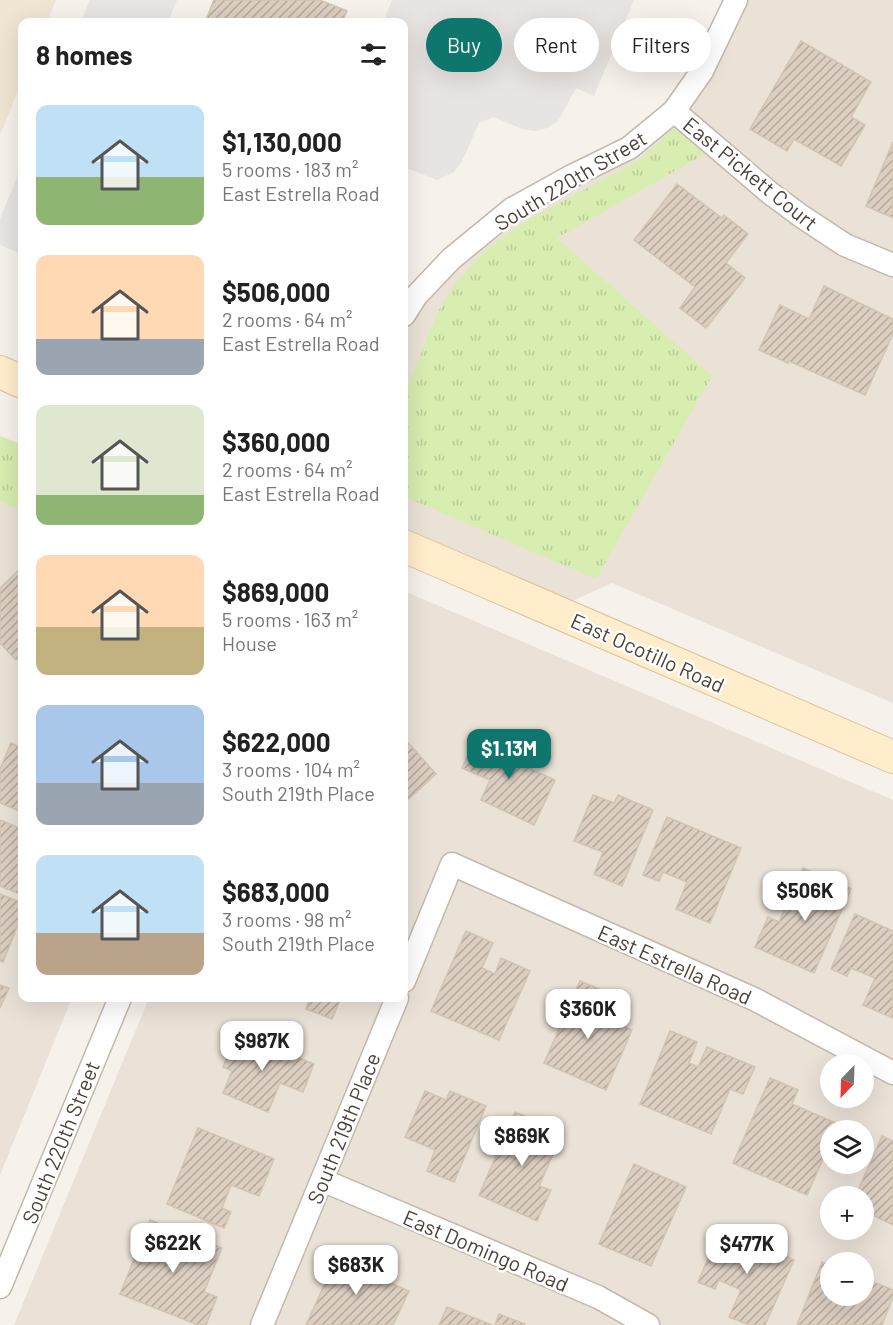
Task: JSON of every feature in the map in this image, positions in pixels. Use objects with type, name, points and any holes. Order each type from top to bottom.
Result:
[{"type":"main road","points":[[0,372],[18,380]]},
{"type":"main road","name":"East Ocotillo Road","points":[[408,548],[893,757]]},
{"type":"street","name":"South 220th Street","points":[[408,309],[416,296],[451,259],[512,210],[572,176],[629,148],[674,111],[702,71],[736,0]]},
{"type":"street","name":"East Pickett Court","points":[[674,111],[770,193],[801,216],[845,245],[893,265]]},
{"type":"street","name":"East Estrella Road","points":[[408,971],[452,864],[754,999],[893,1073]]},
{"type":"street","name":"South 220th Street","points":[[0,1287],[5,1259],[118,1002]]},
{"type":"street","name":"South 219th Place","points":[[262,1325],[395,1002]]},
{"type":"street","name":"East Domingo Road","points":[[322,1180],[598,1297],[648,1325]]},
{"type":"shaded area","points":[[0,0],[56,0],[49,18],[18,18],[18,91],[0,135]]},
{"type":"shaded area","points":[[90,0],[177,0],[170,18],[83,18]]},
{"type":"shaded area","points":[[392,0],[634,0],[626,18],[611,18],[611,55],[594,96],[576,88],[558,121],[547,128],[535,131],[522,129],[493,117],[479,123],[462,161],[454,172],[437,180],[408,169],[408,18],[385,18]]},
{"type":"shaded area","points":[[736,0],[893,0],[893,703],[612,583],[552,610],[408,548],[408,310],[451,259],[674,111],[696,72],[711,72],[711,45]]},
{"type":"shaded area","points":[[18,175],[18,252],[0,245],[0,219]]},
{"type":"shaded area","points":[[0,436],[18,443],[18,1002],[70,1002],[0,1175]]},
{"type":"shaded area","points":[[408,593],[893,800],[893,1325],[14,1325],[147,1002],[408,1002]]},
{"type":"green space","points":[[674,128],[705,154],[557,238],[712,376],[596,579],[408,498],[408,385],[439,310],[454,285],[486,250],[524,222],[639,160]]},
{"type":"green space","points":[[0,436],[18,443],[18,509],[0,501]]},
{"type":"building","points":[[214,0],[320,0],[347,11],[344,18],[207,18]]},
{"type":"building","points":[[801,41],[871,82],[851,117],[865,125],[841,166],[794,139],[787,151],[750,129]]},
{"type":"building","points":[[893,142],[893,218],[866,206]]},
{"type":"building","points":[[677,184],[722,218],[724,215],[748,234],[726,263],[745,278],[706,328],[680,308],[695,287],[634,240]]},
{"type":"building","points":[[824,286],[893,319],[893,334],[865,395],[759,350],[780,305],[809,319]]},
{"type":"building","points":[[18,571],[18,658],[16,660],[0,643],[0,588]]},
{"type":"building","points":[[477,736],[535,762],[531,769],[555,780],[534,825],[481,800],[490,780],[462,768]]},
{"type":"building","points":[[408,742],[436,774],[408,799]]},
{"type":"building","points":[[11,743],[18,746],[18,810],[0,803],[0,769]]},
{"type":"building","points":[[593,795],[614,803],[618,795],[653,810],[622,886],[594,874],[603,852],[574,841]]},
{"type":"building","points":[[667,817],[741,848],[710,923],[676,909],[687,882],[663,872],[659,881],[643,875]]},
{"type":"building","points":[[0,820],[18,827],[18,893],[0,886]]},
{"type":"building","points":[[803,868],[851,889],[814,973],[755,947],[768,917],[779,922]]},
{"type":"building","points":[[0,894],[18,901],[18,924],[3,962],[0,961]]},
{"type":"building","points":[[855,914],[893,931],[893,1018],[863,1005],[875,978],[851,968],[847,976],[831,969]]},
{"type":"building","points":[[466,931],[493,943],[482,968],[495,974],[501,958],[530,971],[499,1040],[431,1011]]},
{"type":"building","points":[[580,981],[606,992],[596,1014],[632,1030],[606,1090],[544,1063]]},
{"type":"building","points":[[0,985],[9,988],[0,1008]]},
{"type":"building","points":[[309,1002],[339,1002],[332,1019],[306,1009]]},
{"type":"building","points":[[670,1031],[697,1042],[689,1063],[698,1067],[707,1047],[755,1067],[743,1094],[730,1089],[711,1134],[640,1104]]},
{"type":"building","points":[[237,1032],[314,1064],[303,1092],[280,1083],[268,1112],[223,1093],[232,1071],[223,1067]]},
{"type":"building","points":[[770,1078],[798,1090],[792,1104],[829,1120],[820,1120],[820,1166],[807,1195],[733,1163]]},
{"type":"building","points":[[425,1091],[446,1100],[450,1091],[486,1106],[454,1182],[427,1171],[435,1150],[405,1137]]},
{"type":"building","points":[[515,1112],[563,1132],[539,1186],[551,1190],[537,1221],[479,1195]]},
{"type":"building","points":[[198,1128],[274,1159],[259,1196],[231,1185],[222,1208],[231,1212],[224,1228],[167,1204]]},
{"type":"building","points":[[882,1136],[893,1141],[893,1225],[874,1216],[874,1186],[860,1186],[865,1174],[874,1174],[874,1154]]},
{"type":"building","points":[[634,1164],[686,1187],[651,1266],[599,1244]]},
{"type":"building","points":[[150,1220],[222,1248],[204,1292],[217,1297],[206,1325],[198,1325],[120,1294]]},
{"type":"building","points":[[721,1228],[794,1260],[765,1325],[749,1325],[729,1317],[741,1290],[719,1280],[715,1289],[698,1282]]},
{"type":"building","points":[[342,1246],[369,1258],[363,1270],[409,1291],[393,1325],[306,1325]]},
{"type":"building","points":[[820,1267],[820,1306],[874,1306],[874,1282],[893,1290],[893,1297],[882,1325],[797,1325]]},
{"type":"building","points":[[447,1307],[492,1325],[439,1325]]},
{"type":"building","points":[[499,1314],[525,1324],[525,1325],[495,1325]]}]
